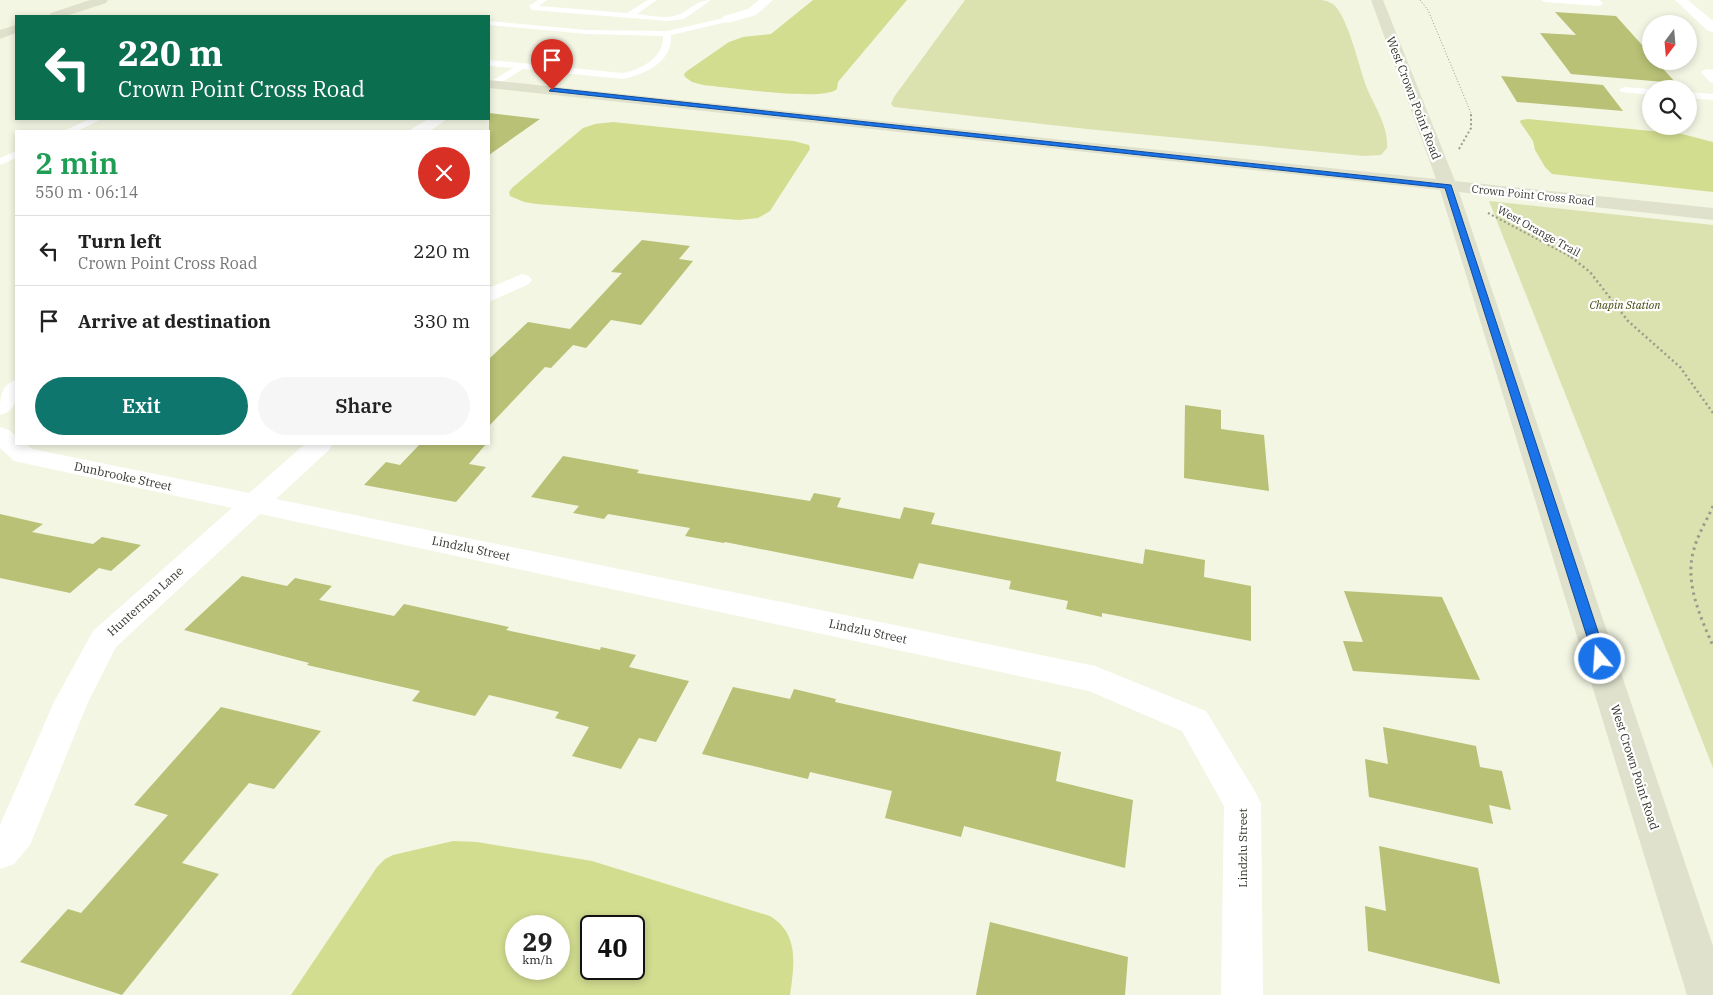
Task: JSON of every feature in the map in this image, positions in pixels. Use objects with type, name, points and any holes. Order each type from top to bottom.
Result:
[{"type":"street","points":[[58,15],[102,0]]},
{"type":"street","points":[[728,19],[752,12],[767,0]]},
{"type":"street","name":"West Crown Point Road","points":[[1377,0],[1448,186],[1708,995]]},
{"type":"street","points":[[1681,0],[1713,28]]},
{"type":"street","name":"Crown Point Cross Road","points":[[490,85],[1713,214]]},
{"type":"street","points":[[421,130],[437,120]]},
{"type":"street","points":[[490,296],[522,280]]},
{"type":"street","points":[[0,408],[15,388]]},
{"type":"street","name":"Dunbrooke Street","points":[[0,435],[23,456],[254,503]]},
{"type":"street","name":"Hunterman Lane","points":[[0,852],[17,833],[71,702],[104,638],[319,445]]},
{"type":"street","name":"Lindzlu Street","points":[[254,503],[1095,679],[1194,721],[1243,804],[1242,995]]},
{"type":"lane","points":[[543,0],[534,6],[535,8],[668,19],[681,17],[707,0]]},
{"type":"lane","points":[[550,10],[566,0]]},
{"type":"lane","points":[[628,16],[653,0]]},
{"type":"lane","points":[[1545,0],[1599,4],[1596,0]]},
{"type":"lane","points":[[490,23],[587,32],[667,34],[728,19]]},
{"type":"lane","points":[[490,63],[623,76],[635,74],[663,54],[668,45],[667,34]]},
{"type":"lane","points":[[490,85],[522,66]]},
{"type":"lane","points":[[1713,73],[1706,72],[1713,80]]},
{"type":"lane","points":[[1624,90],[1642,91]]},
{"type":"lane","points":[[1697,96],[1713,97]]},
{"type":"lane","points":[[71,130],[95,120]]},
{"type":"lane","points":[[0,162],[15,154]]},
{"type":"path","points":[[1420,0],[1428,10],[1471,113],[1472,128],[1459,147],[1458,154]]},
{"type":"path","name":"West Orange Trail","points":[[1485,210],[1505,224],[1576,261],[1588,270],[1600,281],[1623,316],[1673,361],[1703,396],[1713,413]]},
{"type":"path","points":[[1713,506],[1692,555],[1690,583],[1696,607],[1713,646]]},
{"type":"green space","points":[[965,0],[1322,0],[1328,2],[1336,7],[1345,23],[1365,83],[1383,123],[1387,148],[1381,155],[1363,156],[1087,129],[894,107],[891,104],[894,97]]},
{"type":"green space","name":"Chapin Station","points":[[1489,201],[1713,225],[1713,768]]},
{"type":"shaded area","points":[[813,0],[907,0],[838,82],[837,89],[828,93],[795,94],[752,91],[703,85],[692,82],[685,77],[684,74],[687,71],[729,42],[743,37],[771,34]]},
{"type":"shaded area","points":[[1528,119],[1642,130],[1642,135],[1686,135],[1713,142],[1713,192],[1552,174],[1545,167],[1535,150],[1533,141],[1520,122],[1521,120]]},
{"type":"shaded area","points":[[613,122],[794,141],[809,145],[810,149],[770,211],[758,218],[739,220],[537,204],[524,202],[510,196],[509,192],[513,187],[583,128],[595,124]]},
{"type":"shaded area","points":[[453,841],[477,842],[592,861],[770,916],[780,923],[791,941],[793,973],[790,995],[291,995],[377,867],[385,859],[393,855]]},
{"type":"building","points":[[1555,12],[1616,16],[1642,45],[1642,70],[1664,70],[1673,80],[1642,80],[1571,74],[1540,33],[1576,35]]},
{"type":"building","points":[[1501,76],[1603,85],[1623,111],[1517,102]]},
{"type":"building","points":[[490,113],[540,119],[490,154]]},
{"type":"building","points":[[642,240],[690,246],[679,259],[693,261],[641,325],[611,320],[586,348],[573,345],[551,368],[545,367],[490,425],[490,358],[528,322],[570,329],[622,273],[611,272]]},
{"type":"building","points":[[1185,405],[1221,410],[1221,429],[1264,435],[1269,491],[1184,478]]},
{"type":"building","points":[[419,445],[485,445],[469,464],[486,467],[456,502],[364,485],[386,462],[400,465]]},
{"type":"building","points":[[563,456],[639,470],[637,473],[810,501],[814,493],[841,498],[837,507],[900,519],[904,507],[935,513],[931,524],[1143,564],[1145,549],[1205,560],[1204,577],[1251,586],[1251,641],[1102,613],[1102,617],[1066,609],[1068,601],[1009,589],[1011,581],[919,563],[913,579],[725,542],[685,536],[690,528],[608,514],[604,519],[573,513],[579,506],[531,497]]},
{"type":"building","points":[[0,514],[43,524],[32,532],[93,544],[102,537],[141,545],[111,571],[99,568],[70,593],[0,578]]},
{"type":"building","points":[[242,576],[287,586],[295,578],[332,586],[319,600],[394,616],[404,604],[509,627],[506,630],[600,650],[601,647],[636,655],[629,667],[689,681],[656,742],[639,738],[621,769],[572,756],[589,727],[555,718],[559,712],[489,695],[475,716],[412,701],[420,691],[307,665],[309,663],[184,630]]},
{"type":"building","points":[[1344,591],[1442,597],[1480,680],[1353,671],[1343,641],[1363,642]]},
{"type":"building","points":[[733,687],[790,699],[794,689],[836,699],[835,702],[1061,752],[1056,781],[1133,800],[1125,868],[964,826],[961,837],[885,818],[892,791],[810,772],[808,779],[702,754]]},
{"type":"building","points":[[221,707],[321,731],[274,789],[249,783],[182,863],[219,874],[122,995],[20,962],[68,909],[81,913],[168,815],[134,805]]},
{"type":"building","points":[[1383,727],[1476,746],[1480,767],[1502,771],[1511,810],[1489,805],[1493,824],[1369,797],[1365,759],[1388,764]]},
{"type":"building","points":[[1379,846],[1478,868],[1500,984],[1368,951],[1365,906],[1386,911]]},
{"type":"building","points":[[990,922],[1128,957],[1125,995],[976,995]]},
{"type":"route","points":[[552,90],[1448,186],[1600,659]]}]
